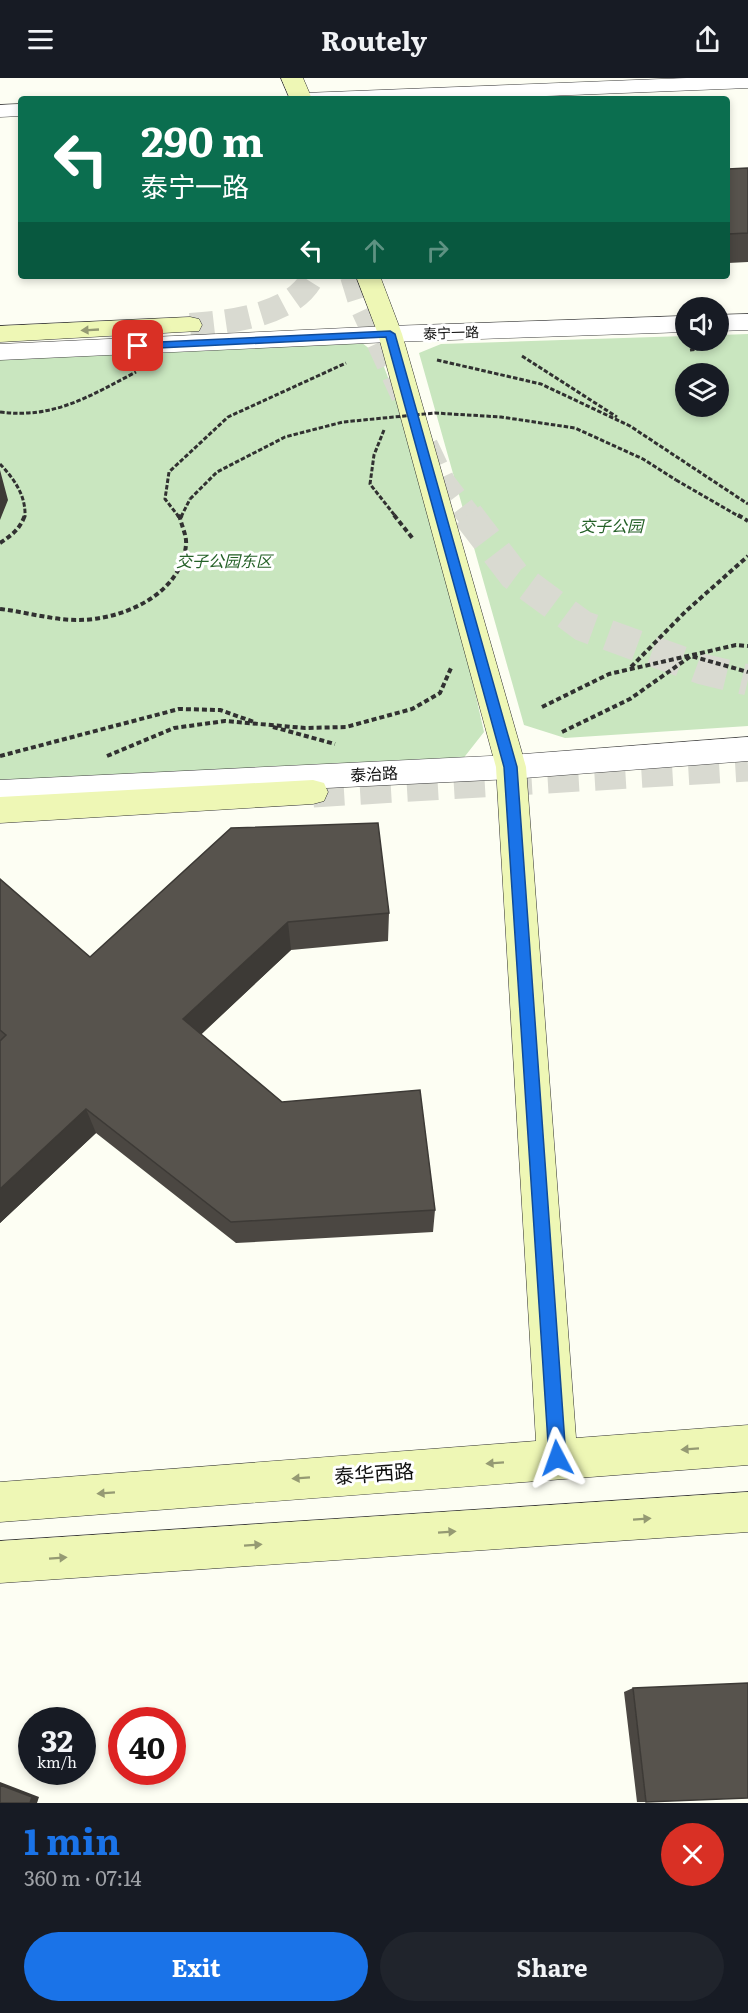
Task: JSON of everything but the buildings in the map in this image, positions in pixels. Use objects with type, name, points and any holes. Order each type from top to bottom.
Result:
[{"type":"street","points":[[292,78],[301,96]]},
{"type":"street","points":[[382,96],[748,82]]},
{"type":"street","points":[[0,111],[18,110]]},
{"type":"street","points":[[369,279],[390,334],[511,767],[557,1458]]},
{"type":"street","points":[[729,323],[748,322]]},
{"type":"street","name":"泰宁一路","points":[[0,352],[390,334],[675,324]]},
{"type":"street","points":[[0,334],[190,325]]},
{"type":"street","name":"泰治路","points":[[0,792],[511,767],[748,749]]},
{"type":"street","points":[[0,810],[312,792]]},
{"type":"street","name":"泰华西路","points":[[0,1502],[748,1445]]},
{"type":"street","points":[[0,1562],[748,1512]]},
{"type":"path","points":[[518,354],[748,504]]},
{"type":"path","points":[[0,610],[79,620],[113,614],[148,601],[168,588],[181,567],[186,544],[180,518],[165,499],[168,472],[228,417],[354,359]]},
{"type":"path","points":[[427,360],[447,361],[541,384],[630,426]]},
{"type":"path","points":[[0,412],[22,415],[73,405],[143,369]]},
{"type":"path","points":[[180,518],[190,498],[217,472],[285,436],[343,422],[435,413],[501,417],[575,428],[643,459],[748,521]]},
{"type":"path","points":[[390,416],[374,455],[370,484],[418,546]]},
{"type":"path","points":[[0,464],[10,474],[20,492],[27,513],[20,530],[0,543]]},
{"type":"path","points":[[630,668],[686,611],[748,556]]},
{"type":"path","points":[[542,707],[609,674],[736,645],[748,646]]},
{"type":"path","points":[[691,656],[748,672]]},
{"type":"path","points":[[561,732],[599,718],[636,697],[691,656]]},
{"type":"path","points":[[98,759],[174,728],[225,721],[305,728],[346,727],[412,709],[440,693],[453,663]]},
{"type":"path","points":[[0,756],[179,709],[220,710],[264,725],[339,745]]},
{"type":"green space","name":"交子公园","points":[[748,334],[748,726],[565,738],[524,725],[419,353],[441,344],[675,336],[675,351],[729,351],[729,335]]},
{"type":"green space","name":"交子公园东区","points":[[357,339],[380,357],[412,438],[442,545],[484,732],[462,760],[0,787],[0,358]]},
{"type":"tunnel","points":[[190,325],[241,319],[276,308],[291,300],[304,289],[311,279]]},
{"type":"tunnel","points":[[353,279],[361,305],[403,396]]},
{"type":"tunnel","points":[[426,445],[444,483],[470,517]]},
{"type":"tunnel","points":[[468,515],[514,575],[583,626],[702,669],[748,680]]},
{"type":"tunnel","points":[[313,792],[748,766]]},
{"type":"route","points":[[138,346],[390,334],[511,767],[557,1458]]}]
